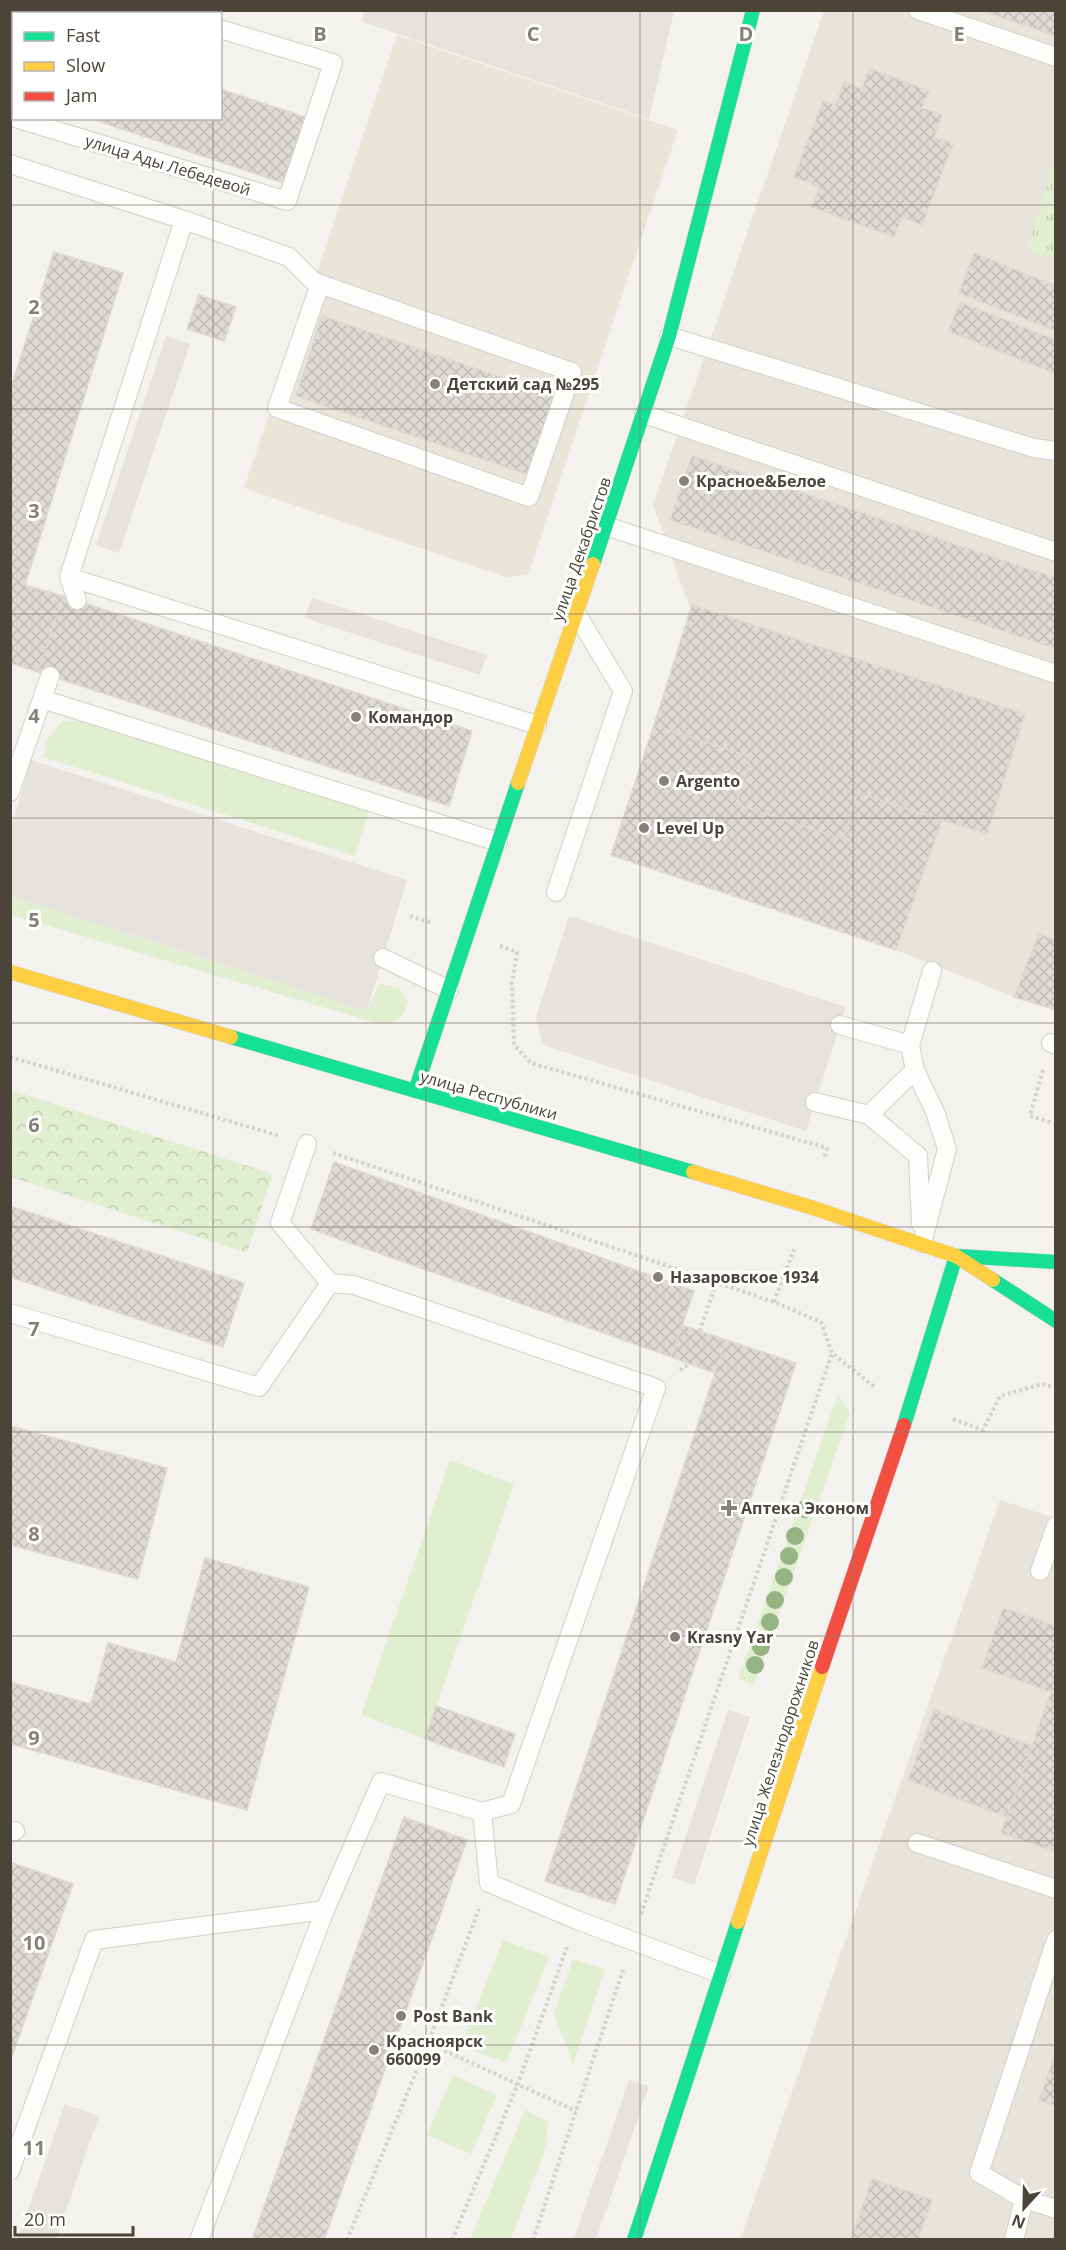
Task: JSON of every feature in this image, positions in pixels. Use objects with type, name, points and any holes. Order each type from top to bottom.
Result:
[{"type":"street","name":"улица Декабристов","points":[[416,1090],[669,336],[753,10]]},
{"type":"street","name":"улица Республики","points":[[10,972],[807,1206],[922,1244],[956,1256],[1056,1321]]},
{"type":"street","name":"улица Республики","points":[[956,1256],[1056,1262]]},
{"type":"street","name":"улица Железнодорожников","points":[[634,2240],[807,1712],[912,1402],[956,1256]]},
{"type":"lane","points":[[918,10],[1056,57]]},
{"type":"lane","name":"улица Ады Лебедевой","points":[[20,120],[287,201],[333,63],[222,30]]},
{"type":"lane","points":[[10,164],[289,257],[313,281],[320,284],[572,372],[529,496],[277,408],[320,284]]},
{"type":"lane","points":[[77,600],[69,577],[183,220]]},
{"type":"lane","points":[[669,336],[1034,448],[1056,451]]},
{"type":"lane","points":[[644,414],[1056,552]]},
{"type":"lane","points":[[606,526],[1056,674]]},
{"type":"lane","points":[[69,577],[537,725]]},
{"type":"lane","points":[[556,892],[623,691],[576,613]]},
{"type":"lane","points":[[10,792],[50,676]]},
{"type":"lane","points":[[42,699],[498,842]]},
{"type":"lane","points":[[383,958],[449,990]]},
{"type":"lane","points":[[922,1244],[947,1149],[935,1112],[915,1070],[910,1044],[932,971]]},
{"type":"lane","points":[[840,1025],[910,1044]]},
{"type":"lane","points":[[869,1115],[915,1070]]},
{"type":"lane","points":[[815,1102],[869,1115],[918,1156],[922,1244]]},
{"type":"lane","points":[[199,2240],[325,1910],[381,1782],[482,1812],[511,1804],[656,1388],[354,1285],[330,1283],[280,1223],[307,1144]]},
{"type":"lane","points":[[10,1313],[259,1387],[330,1283]]},
{"type":"lane","points":[[1040,1571],[1056,1526]]},
{"type":"lane","points":[[482,1812],[489,1883],[577,1920],[722,1974]]},
{"type":"lane","points":[[916,1843],[1056,1889]]},
{"type":"lane","points":[[10,2171],[94,1940],[325,1910]]},
{"type":"lane","points":[[1056,1940],[979,2173],[1024,2199],[1056,2210]]},
{"type":"lane","points":[[1014,2240],[1024,2199]]},
{"type":"path","points":[[410,916],[433,923]]},
{"type":"path","points":[[500,946],[517,952],[512,982],[514,1045],[531,1063],[827,1148],[824,1160]]},
{"type":"path","points":[[1054,1044],[1030,1116],[1056,1124]]},
{"type":"path","points":[[10,1057],[307,1144],[774,1302],[821,1322],[832,1353],[876,1388]]},
{"type":"path","points":[[774,1302],[794,1249]]},
{"type":"path","points":[[700,1331],[716,1283]]},
{"type":"path","points":[[533,2240],[832,1353]]},
{"type":"path","points":[[953,1419],[983,1430],[1000,1396],[1042,1384],[1056,1388]]},
{"type":"path","points":[[347,2240],[428,2043],[489,1883]]},
{"type":"path","points":[[452,2240],[518,2084],[577,1920]]},
{"type":"path","points":[[428,2043],[576,2111]]},
{"type":"shaded area","points":[[363,10],[674,11],[649,119],[363,22]]},
{"type":"shaded area","points":[[824,11],[1055,11],[1055,1010],[1014,997],[896,950],[611,855],[691,611],[653,505]]},
{"type":"shaded area","name":"Детский сад №295","points":[[397,35],[678,130],[528,575],[505,577],[244,488]]},
{"type":"shaded area","points":[[166,336],[190,344],[119,553],[96,545]]},
{"type":"shaded area","points":[[312,598],[487,655],[480,675],[305,618]]},
{"type":"shaded area","points":[[31,760],[407,880],[367,1011],[11,896],[11,828]]},
{"type":"shaded area","points":[[569,916],[846,1007],[806,1131],[543,1045],[536,1017]]},
{"type":"shaded area","points":[[1000,1500],[1055,1518],[1055,2239],[740,2240]]},
{"type":"shaded area","points":[[728,1710],[750,1717],[694,1885],[672,1877]]},
{"type":"shaded area","points":[[629,2080],[649,2086],[596,2239],[574,2239]]},
{"type":"shaded area","points":[[65,2104],[99,2116],[56,2239],[18,2239]]},
{"type":"green space","points":[[1055,159],[1055,259],[1027,250]]},
{"type":"green space","points":[[62,721],[98,722],[369,810],[355,856],[43,757],[47,740]]},
{"type":"green space","points":[[10,896],[367,1011],[379,984],[399,988],[408,1001],[403,1016],[384,1025],[11,915]]},
{"type":"green space","points":[[11,1090],[273,1174],[247,1253],[11,1177]]},
{"type":"green space","points":[[838,1394],[850,1413],[754,1685],[738,1679]]},
{"type":"green space","points":[[450,1460],[514,1484],[425,1739],[361,1715]]},
{"type":"green space","points":[[503,1940],[549,1957],[506,2063],[461,2046]]},
{"type":"green space","points":[[573,1959],[605,1969],[573,2064],[554,2014]]},
{"type":"green space","points":[[453,2075],[497,2095],[471,2154],[427,2135]]},
{"type":"green space","points":[[525,2110],[548,2122],[546,2147],[511,2239],[470,2239]]},
{"type":"building","points":[[29,10],[107,10],[107,12],[28,12]]},
{"type":"building","points":[[980,10],[1056,10],[1056,36]]},
{"type":"building","points":[[869,68],[929,91],[922,108],[942,115],[934,137],[953,144],[922,225],[902,217],[894,237],[812,207],[820,187],[794,177],[823,101],[836,105],[844,82],[862,89]]},
{"type":"building","points":[[222,90],[305,117],[283,183],[95,120],[222,120]]},
{"type":"building","points":[[54,252],[123,273],[25,585],[63,596],[38,672],[10,663],[10,391]]},
{"type":"building","points":[[974,253],[1056,286],[1056,331],[959,293]]},
{"type":"building","points":[[199,295],[236,307],[224,341],[187,329]]},
{"type":"building","points":[[960,302],[1056,340],[1056,374],[948,331]]},
{"type":"building","points":[[322,316],[556,396],[529,475],[296,396]]},
{"type":"building","points":[[692,456],[1056,578],[1054,648],[670,520]]},
{"type":"building","points":[[63,596],[472,731],[449,806],[38,672]]},
{"type":"building","points":[[692,605],[1025,714],[987,834],[858,793],[843,839],[736,804],[751,757],[654,725]]},
{"type":"building","points":[[654,725],[751,757],[736,804],[843,839],[858,793],[942,820],[896,950],[611,855]]},
{"type":"building","points":[[1039,934],[1056,940],[1056,1010],[1014,997]]},
{"type":"building","points":[[334,1162],[694,1291],[671,1357],[311,1229]]},
{"type":"building","points":[[10,1206],[244,1283],[223,1347],[10,1277]]},
{"type":"building","points":[[682,1325],[726,1340],[715,1373],[671,1357]]},
{"type":"building","points":[[726,1340],[796,1363],[615,1904],[545,1881]]},
{"type":"building","points":[[10,1426],[167,1468],[138,1579],[10,1545]]},
{"type":"building","points":[[205,1558],[309,1587],[247,1810],[10,1744],[10,1682],[91,1704],[108,1643],[176,1662]]},
{"type":"building","points":[[1003,1608],[1056,1626],[1056,1852],[1001,1833],[1051,1692],[982,1668]]},
{"type":"building","points":[[436,1706],[515,1734],[504,1767],[425,1739]]},
{"type":"building","points":[[934,1710],[1032,1746],[1007,1817],[908,1780]]},
{"type":"building","points":[[404,1817],[467,1840],[324,2240],[252,2240]]},
{"type":"building","points":[[10,1862],[73,1884],[10,2062]]},
{"type":"building","points":[[1056,2052],[1056,2106],[1039,2100]]},
{"type":"building","points":[[872,2179],[932,2200],[918,2240],[851,2240]]},
{"type":"traffic: fast","points":[[593,564],[669,336],[753,10]]},
{"type":"traffic: fast","points":[[415,1091],[518,783]]},
{"type":"traffic: fast","points":[[231,1037],[693,1172]]},
{"type":"traffic: fast","points":[[904,1425],[956,1256]]},
{"type":"traffic: fast","points":[[958,1256],[1056,1262]]},
{"type":"traffic: fast","points":[[993,1280],[1056,1321]]},
{"type":"traffic: fast","points":[[634,2240],[738,1922]]},
{"type":"traffic: slow","points":[[518,783],[593,564]]},
{"type":"traffic: slow","points":[[10,972],[231,1037]]},
{"type":"traffic: slow","points":[[693,1172],[807,1206],[956,1256],[993,1280]]},
{"type":"traffic: slow","points":[[738,1922],[822,1667]]},
{"type":"traffic: jam","points":[[822,1667],[904,1425]]},
{"type":"place","name":"Детский сад №295","points":[[435,384]]},
{"type":"place","name":"Красное&Белое","points":[[684,481]]},
{"type":"place","name":"Командор","points":[[356,717]]},
{"type":"place","name":"Argento","points":[[664,781]]},
{"type":"place","name":"Level Up","points":[[644,828]]},
{"type":"place","name":"Назаровское 1934","points":[[658,1277]]},
{"type":"place","name":"Аптека Эконом","points":[[729,1508]]},
{"type":"place","name":"Krasny Yar","points":[[675,1637]]},
{"type":"place","name":"Post Bank","points":[[401,2016]]},
{"type":"place","name":"Красноярск 660099","points":[[374,2050]]}]
